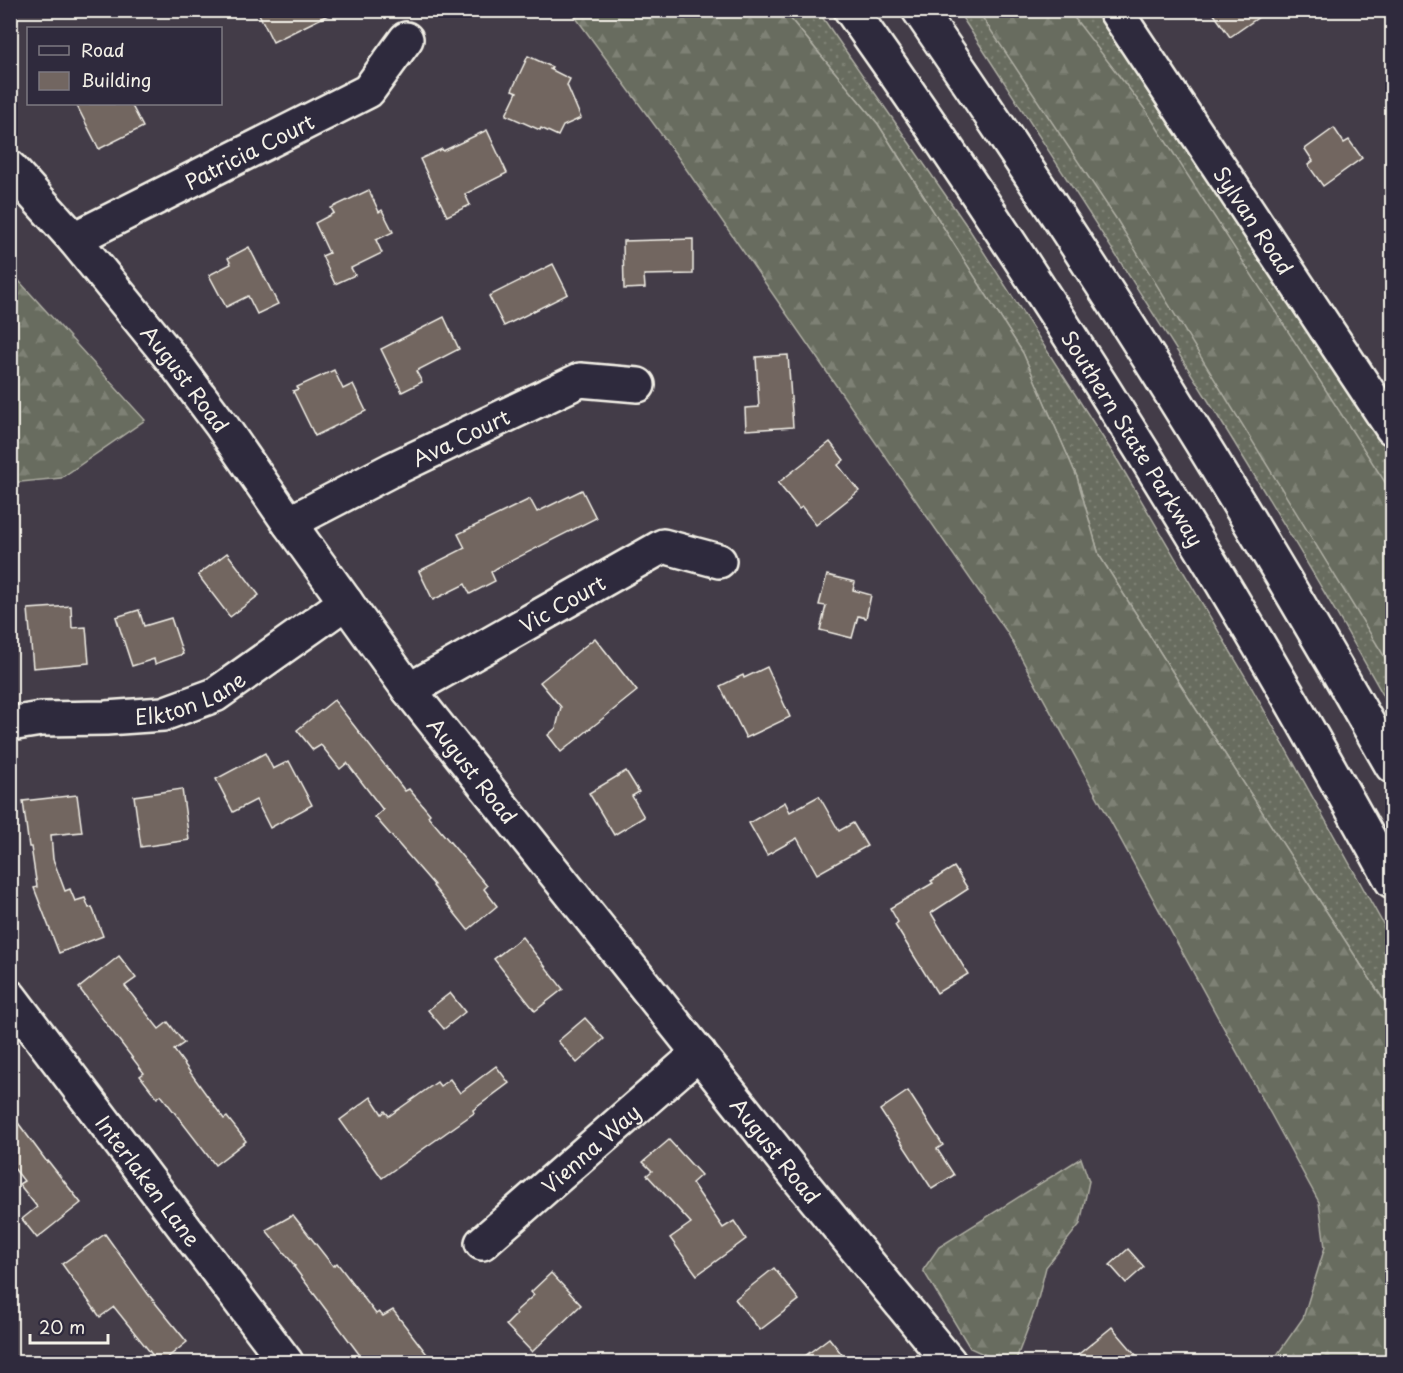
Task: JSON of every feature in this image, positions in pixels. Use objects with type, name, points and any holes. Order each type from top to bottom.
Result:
[{"type":"main road","name":"Southern State Parkway","points":[[850,10],[1085,359],[1250,628],[1392,881]]},
{"type":"main road","points":[[919,10],[1022,161],[1164,380],[1258,534],[1392,766]]},
{"type":"main road","name":"Sylvan Road","points":[[1115,10],[1392,428]]},
{"type":"main road","name":"Patricia Court","points":[[74,239],[368,91],[406,39]]},
{"type":"main road","name":"August Road","points":[[10,168],[74,239],[175,363],[409,690],[794,1173],[949,1362]]},
{"type":"main road","name":"Ava Court","points":[[289,523],[391,470],[580,380],[638,385]]},
{"type":"main road","name":"Vic Court","points":[[409,690],[663,546],[719,561]]},
{"type":"main road","name":"Elkton Lane","points":[[10,724],[41,719],[163,714],[215,694],[346,602]]},
{"type":"main road","name":"Interlaken Lane","points":[[10,997],[286,1362]]},
{"type":"main road","name":"Vienna Way","points":[[482,1243],[699,1053]]},
{"type":"green space","points":[[571,11],[784,11],[878,124],[1023,353],[1077,477],[1099,555],[1392,1013],[1392,1362],[1272,1362],[1303,1318],[1325,1247],[1319,1202],[1007,632],[675,153]]},
{"type":"green space","points":[[784,11],[818,11],[969,229],[1118,461],[1248,681],[1392,940],[1392,1013],[1099,555],[1077,477],[1023,353],[878,124]]},
{"type":"green space","points":[[958,11],[1103,11],[1383,432],[1392,448],[1392,711],[1236,445]]},
{"type":"green space","points":[[978,11],[1069,11],[1147,112],[1392,493],[1392,669],[1117,220]]},
{"type":"green space","points":[[10,271],[145,420],[61,478],[11,483]]},
{"type":"green space","points":[[1081,1158],[1089,1181],[1080,1224],[1046,1267],[1036,1307],[1015,1362],[1001,1362],[970,1348],[923,1270],[939,1247]]},
{"type":"building","points":[[257,10],[338,10],[273,42]]},
{"type":"building","points":[[1211,10],[1269,10],[1230,37]]},
{"type":"building","points":[[528,56],[552,67],[550,69],[570,79],[567,85],[581,118],[563,126],[558,136],[506,115],[517,92],[512,90]]},
{"type":"building","points":[[77,105],[132,105],[143,127],[99,149]]},
{"type":"building","points":[[1334,128],[1344,143],[1349,140],[1362,158],[1323,186],[1308,165],[1313,161],[1305,149]]},
{"type":"building","points":[[487,130],[507,173],[465,194],[470,205],[447,216],[420,159]]},
{"type":"building","points":[[369,190],[379,212],[382,210],[393,232],[376,240],[382,253],[351,268],[355,275],[335,284],[322,256],[329,253],[315,223],[334,213],[331,208]]},
{"type":"building","points":[[693,239],[693,274],[644,275],[645,288],[624,289],[623,241]]},
{"type":"building","points":[[249,247],[278,304],[257,314],[248,296],[226,307],[209,275],[231,264],[228,258]]},
{"type":"building","points":[[553,264],[568,294],[504,326],[489,296]]},
{"type":"building","points":[[444,317],[459,349],[416,371],[422,382],[402,392],[381,349]]},
{"type":"building","points":[[788,355],[793,427],[746,430],[745,408],[759,407],[756,357]]},
{"type":"building","points":[[334,370],[343,389],[353,384],[366,411],[315,436],[293,391]]},
{"type":"building","points":[[830,442],[844,460],[838,465],[859,491],[816,525],[802,507],[799,509],[778,483]]},
{"type":"building","points":[[582,490],[596,518],[497,568],[491,572],[495,581],[470,594],[465,584],[433,600],[419,571],[465,548],[458,534],[530,499],[537,512]]},
{"type":"building","points":[[227,553],[259,595],[230,617],[198,575]]},
{"type":"building","points":[[827,575],[855,582],[853,590],[871,595],[866,618],[858,616],[852,638],[820,630],[826,606],[819,605]]},
{"type":"building","points":[[71,606],[72,628],[86,627],[89,663],[33,668],[28,609]]},
{"type":"building","points":[[139,610],[144,626],[171,618],[183,654],[155,664],[154,659],[132,666],[116,617]]},
{"type":"building","points":[[595,638],[637,691],[561,752],[548,735],[556,728],[561,707],[540,682]]},
{"type":"building","points":[[767,667],[790,717],[746,738],[720,686]]},
{"type":"building","points":[[334,700],[405,791],[409,789],[430,814],[428,816],[487,886],[484,889],[497,906],[468,930],[434,885],[375,817],[383,810],[347,763],[340,769],[321,745],[313,750],[297,730]]},
{"type":"building","points":[[265,753],[273,769],[289,761],[312,805],[270,828],[256,800],[233,812],[216,779]]},
{"type":"building","points":[[626,771],[639,792],[632,796],[644,817],[614,835],[589,793]]},
{"type":"building","points":[[182,789],[189,840],[141,847],[134,796]]},
{"type":"building","points":[[77,795],[82,832],[51,835],[53,859],[65,891],[70,889],[75,901],[85,898],[89,908],[92,907],[103,936],[59,953],[34,888],[37,887],[23,801]]},
{"type":"building","points":[[819,796],[839,831],[853,823],[867,846],[817,874],[797,838],[767,855],[749,823],[785,802],[790,812]]},
{"type":"building","points":[[954,867],[968,889],[931,913],[968,974],[937,993],[895,925],[898,922],[890,908],[933,883],[931,881]]},
{"type":"building","points":[[522,937],[563,989],[535,1011],[494,959]]},
{"type":"building","points":[[119,956],[136,978],[125,986],[159,1029],[168,1022],[184,1043],[174,1050],[224,1119],[227,1117],[246,1141],[215,1165],[161,1095],[157,1098],[140,1076],[144,1073],[79,988]]},
{"type":"building","points":[[450,993],[465,1012],[444,1029],[428,1010]]},
{"type":"building","points":[[585,1018],[604,1039],[577,1063],[558,1041]]},
{"type":"building","points":[[496,1066],[509,1083],[473,1110],[474,1113],[382,1178],[340,1120],[371,1097],[382,1114],[385,1111],[389,1116],[437,1082],[440,1086],[450,1079],[460,1093]]},
{"type":"building","points":[[908,1091],[943,1145],[937,1149],[954,1175],[932,1189],[880,1110]]},
{"type":"building","points":[[10,1112],[81,1203],[37,1238],[22,1219],[37,1207],[19,1184],[24,1181],[10,1163]]},
{"type":"building","points":[[669,1140],[701,1175],[692,1183],[723,1228],[734,1221],[746,1239],[697,1275],[670,1238],[691,1223],[647,1175],[652,1171],[643,1162]]},
{"type":"building","points":[[293,1215],[333,1266],[337,1263],[376,1314],[379,1312],[383,1316],[393,1310],[433,1362],[365,1362],[266,1230]]},
{"type":"building","points":[[105,1234],[148,1294],[187,1342],[162,1362],[158,1362],[114,1307],[100,1317],[62,1264]]},
{"type":"building","points":[[1128,1249],[1144,1267],[1126,1283],[1110,1265]]},
{"type":"building","points":[[774,1268],[799,1300],[760,1330],[735,1299]]},
{"type":"building","points":[[551,1273],[581,1305],[532,1352],[506,1325],[517,1314],[515,1312],[534,1295],[531,1292]]},
{"type":"building","points":[[1112,1327],[1142,1362],[1069,1362]]},
{"type":"building","points":[[829,1338],[848,1362],[797,1362]]}]
